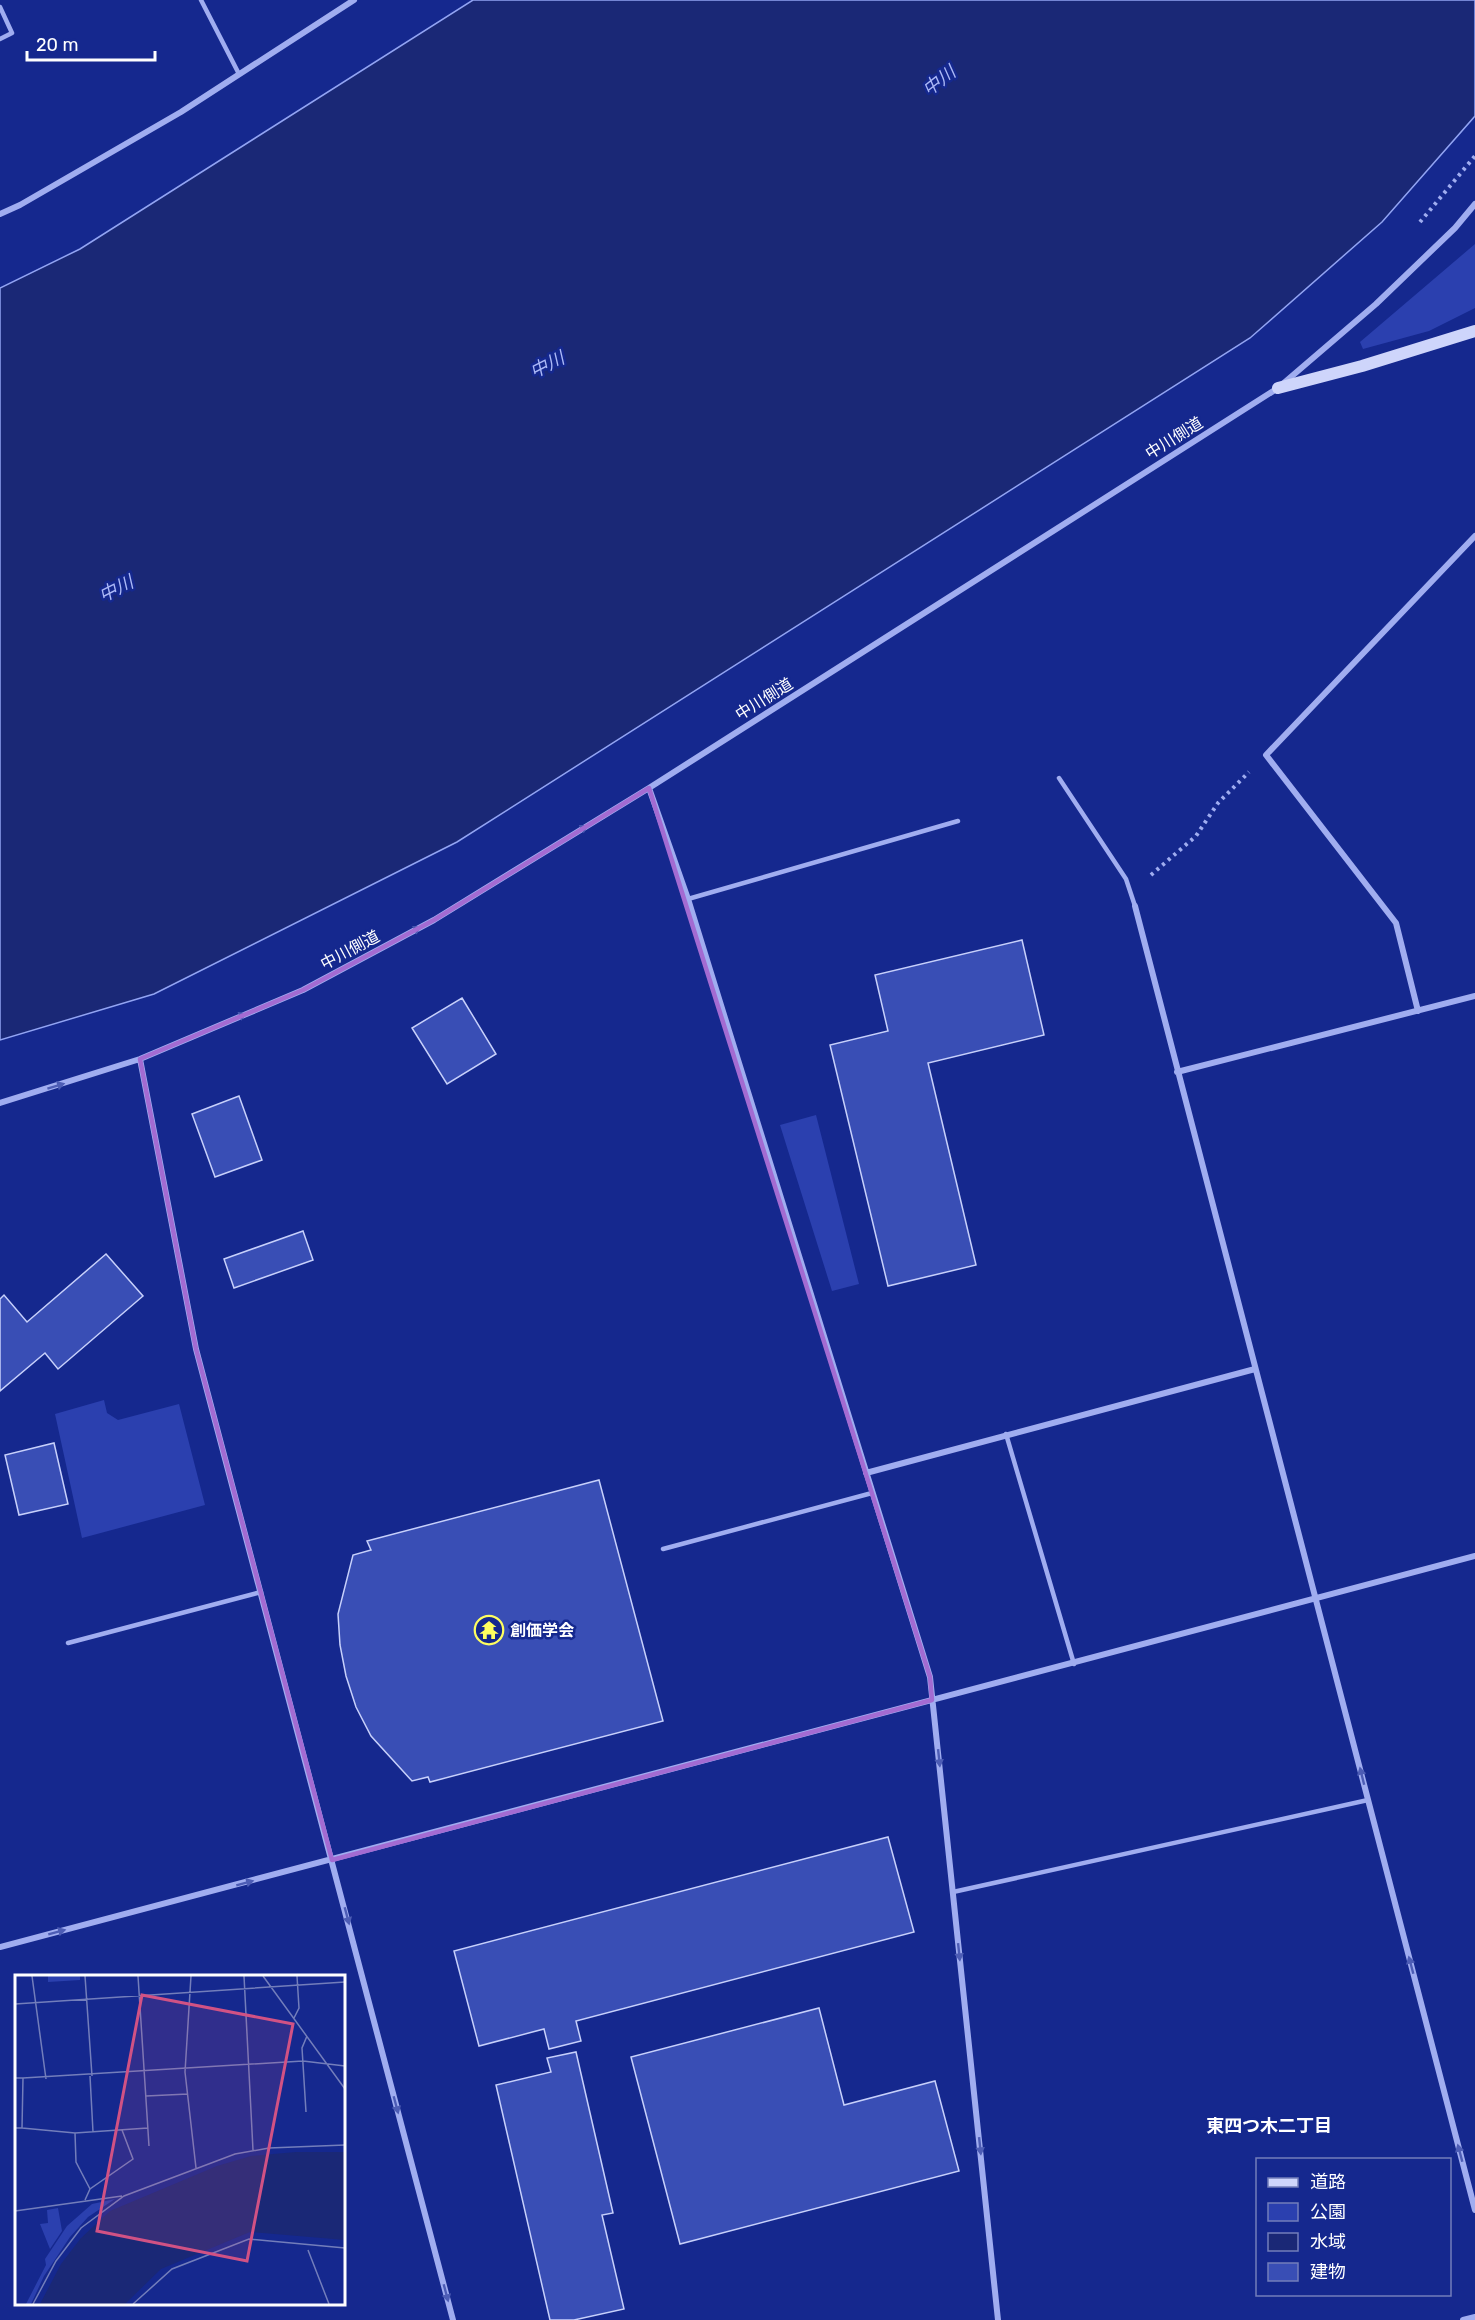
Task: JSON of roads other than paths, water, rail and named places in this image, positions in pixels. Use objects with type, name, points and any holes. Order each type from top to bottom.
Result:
[{"type":"street","points":[[0,214],[20,205],[181,112],[354,0]]},
{"type":"street","name":"中川側道","points":[[0,1103],[140,1059],[303,990],[434,920],[649,788],[1278,388],[1376,304],[1455,228],[1475,204]]},
{"type":"street","points":[[1278,388],[1362,366],[1475,331]]},
{"type":"street","points":[[1418,1011],[1396,923],[1266,755],[1475,536]]},
{"type":"street","points":[[649,788],[688,899],[930,1677],[998,2320]]},
{"type":"street","points":[[1135,906],[1475,2210]]},
{"type":"street","points":[[1177,1072],[1475,996]]},
{"type":"street","points":[[140,1059],[196,1349],[453,2320]]},
{"type":"street","points":[[866,1473],[1255,1369]]},
{"type":"street","points":[[0,1947],[1475,1556]]},
{"type":"street","points":[[1462,2320],[1475,2317]]},
{"type":"lane","points":[[201,0],[239,74]]},
{"type":"lane","points":[[0,8],[12,33],[0,39]]},
{"type":"lane","points":[[1059,778],[1126,879],[1135,906]]},
{"type":"lane","points":[[688,899],[958,821]]},
{"type":"lane","points":[[1006,1434],[1074,1664]]},
{"type":"lane","points":[[663,1549],[872,1493]]},
{"type":"lane","points":[[68,1643],[261,1592]]},
{"type":"lane","points":[[953,1892],[1368,1800]]},
{"type":"water","name":"中川","points":[[473,0],[1475,0],[1475,116],[1382,222],[1250,338],[457,842],[154,994],[0,1040],[0,288],[80,249]]},
{"type":"place","name":"創価学会","points":[[489,1630]]},
{"type":"district","name":"東四つ木二丁目","points":[[1269,2126]]}]
